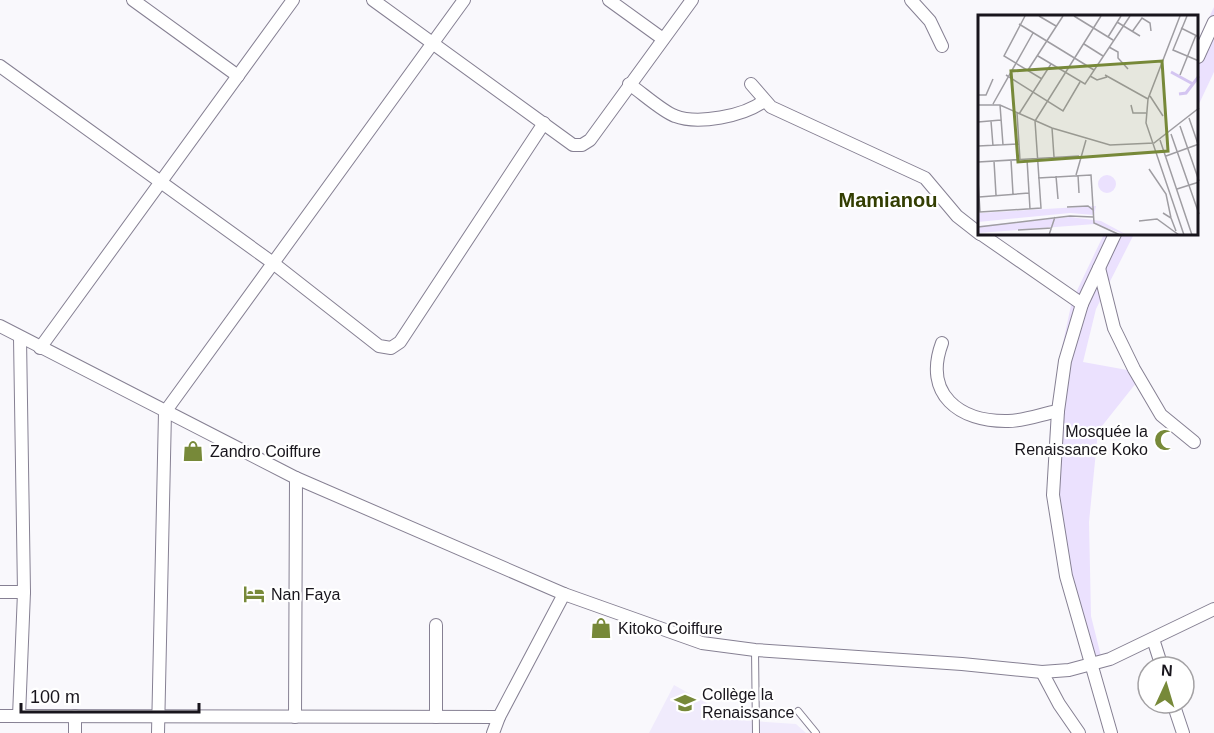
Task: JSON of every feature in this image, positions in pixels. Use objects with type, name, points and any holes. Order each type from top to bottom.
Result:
[{"type":"street","points":[[40,348],[293,0]]},
{"type":"street","points":[[373,0],[573,145],[582,145],[590,140],[692,0]]},
{"type":"street","points":[[158,733],[165,412],[464,0]]},
{"type":"street","points":[[609,0],[663,39]]},
{"type":"street","points":[[911,0],[930,21],[942,46]]},
{"type":"street","points":[[137,1],[238,76]]},
{"type":"street","points":[[1199,53],[1214,22]]},
{"type":"street","points":[[0,66],[273,263],[380,346],[391,348],[400,342],[544,123]]},
{"type":"street","points":[[629,84],[672,116],[686,119],[723,117],[749,109],[764,101]]},
{"type":"street","points":[[751,84],[771,107],[925,178],[957,216],[978,232]]},
{"type":"street","points":[[983,236],[1082,304]]},
{"type":"street","points":[[1111,733],[1066,576],[1053,495],[1058,411],[1065,362],[1082,304],[1114,236]]},
{"type":"street","points":[[1099,268],[1114,328],[1134,369],[1161,415],[1194,442]]},
{"type":"street","points":[[0,326],[296,478],[564,594],[702,643],[755,650],[962,664],[1042,672],[1069,670],[1110,659],[1214,609]]},
{"type":"street","points":[[19,716],[24,592],[20,338]]},
{"type":"street","points":[[942,343],[937,356],[940,388],[951,405],[982,420],[1010,421],[1058,411]]},
{"type":"street","points":[[295,717],[296,478]]},
{"type":"street","points":[[0,592],[24,592]]},
{"type":"street","points":[[493,733],[499,717],[564,594]]},
{"type":"street","points":[[436,626],[436,717]]},
{"type":"street","points":[[1153,639],[1158,655]]},
{"type":"street","points":[[1042,672],[1059,704],[1079,733]]},
{"type":"street","points":[[1177,715],[1183,733]]},
{"type":"street","points":[[0,716],[499,717]]},
{"type":"street","points":[[75,716],[75,733]]},
{"type":"lane","points":[[755,650],[756,733]]},
{"type":"lane","points":[[798,711],[816,733]]},
{"type":"shaded area","points":[[1214,7],[1214,72],[1199,104],[1199,39]]},
{"type":"shaded area","points":[[1103,236],[1133,236],[1096,309],[1083,362],[1144,373],[1098,431],[1089,522],[1091,616],[1101,656],[1085,666],[1061,578],[1048,496],[1050,428],[1059,361],[1072,301]]},
{"type":"shaded area","name":"Collège la Renaissance","points":[[674,685],[737,720],[796,724],[806,733],[649,733]]},
{"type":"place","name":"Mosquée la Renaissance Koko","points":[[1165,440]]},
{"type":"place","name":"Zandro Coiffure","points":[[193,451]]},
{"type":"place","name":"Nan Faya","points":[[254,594]]},
{"type":"place","name":"Kitoko Coiffure","points":[[601,628]]},
{"type":"place","name":"Collège la Renaissance","points":[[685,703]]},
{"type":"district","name":"Mamianou","points":[[888,200]]}]
